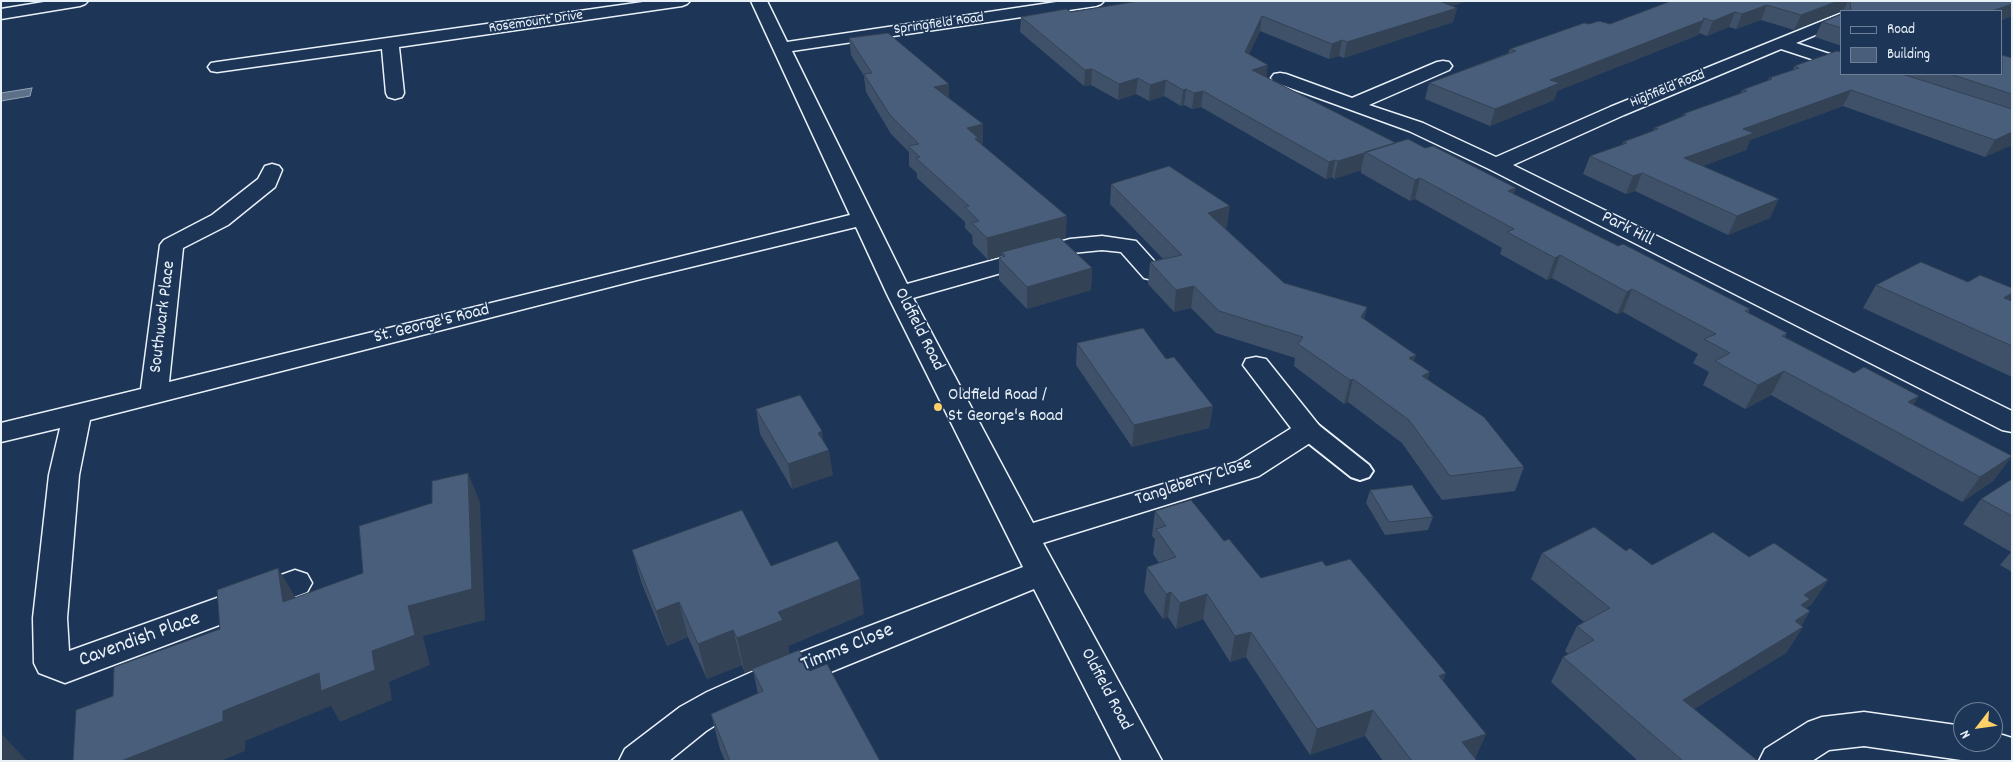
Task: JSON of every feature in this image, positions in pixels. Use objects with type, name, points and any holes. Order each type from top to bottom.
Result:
[{"type":"street","points":[[1,14],[80,1]]},
{"type":"street","name":"Rosemount Drive","points":[[217,67],[390,42],[564,20],[682,1]]},
{"type":"street","name":"Oldfield Road","points":[[759,1],[899,294],[1142,761]]},
{"type":"street","name":"Springfield Road","points":[[782,48],[1096,1]]},
{"type":"street","name":"Highfield Road","points":[[1496,165],[1840,19]]},
{"type":"street","points":[[390,42],[396,93]]},
{"type":"street","points":[[1781,44],[1840,63]]},
{"type":"street","points":[[1352,105],[1443,66],[1416,56]]},
{"type":"street","name":"Park Hill","points":[[1280,78],[1416,127],[1496,165],[2012,423]]},
{"type":"street","name":"Southwark Place","points":[[154,395],[172,245],[220,220],[267,182],[272,170]]},
{"type":"street","name":"St. George's Road","points":[[1,433],[636,273],[864,218]]},
{"type":"street","points":[[899,294],[1070,246],[1102,243],[1128,246],[1153,273]]},
{"type":"street","points":[[1256,365],[1307,429]]},
{"type":"street","name":"Cavendish Place","points":[[77,414],[64,474],[50,618],[52,663],[65,668],[295,583]]},
{"type":"street","name":"Tangleberry Close","points":[[1024,537],[1248,469],[1300,436],[1307,429]]},
{"type":"street","name":"Timms Close","points":[[639,761],[693,719],[720,703],[785,674],[1043,573]]},
{"type":"street","points":[[1779,761],[1822,734],[1864,729],[1984,746],[2012,755]]},
{"type":"lane","points":[[1307,429],[1360,471]]},
{"type":"water","points":[[32,88],[30,96],[1,101],[1,93]]},
{"type":"building","points":[[1139,1],[1439,1],[1457,8],[1347,42],[1342,40],[1332,44],[1262,16],[1245,52],[1268,65],[1252,70],[1396,143],[1329,162],[1203,91],[1194,93],[1186,89],[1183,90],[1166,80],[1150,85],[1138,78],[1119,84],[1092,69],[1085,70],[1021,17],[1066,9],[1071,12]]},
{"type":"building","points":[[1671,1],[1838,1],[1801,15],[1767,5],[1742,14],[1735,12],[1713,21],[1703,18],[1704,20],[1550,80],[1560,83],[1495,109],[1429,83],[1516,51],[1510,49],[1584,23],[1589,24],[1599,21],[1610,24]]},
{"type":"building","points":[[1850,1],[2012,1],[2012,4],[1995,10],[1851,10]]},
{"type":"building","points":[[1840,15],[1840,27],[1822,22]]},
{"type":"building","points":[[888,33],[949,84],[934,87],[983,124],[967,128],[978,138],[975,139],[1067,216],[987,238],[972,223],[979,221],[965,207],[969,206],[916,158],[920,157],[908,146],[919,144],[890,115],[864,74],[872,73],[849,38]]},
{"type":"building","points":[[1840,52],[1840,75],[1905,75],[2012,109],[2012,132],[1995,140],[1851,90],[1743,129],[1754,133],[1684,158],[1779,199],[1737,216],[1642,173],[1633,176],[1590,156],[1627,143],[1623,142],[1658,129],[1654,128],[1686,115],[1683,114],[1747,91],[1742,90],[1799,68],[1794,66]]},
{"type":"building","points":[[2003,55],[2012,58],[2012,94],[1953,75],[2003,75]]},
{"type":"building","points":[[1408,139],[1425,148],[1433,146],[1516,188],[1508,191],[1618,246],[1623,244],[1750,309],[1745,311],[1787,333],[1782,336],[1854,373],[1864,367],[1919,396],[1908,402],[2012,456],[1980,477],[1784,371],[1758,385],[1715,361],[1730,353],[1704,339],[1716,334],[1632,289],[1627,292],[1560,255],[1555,258],[1507,232],[1514,229],[1420,178],[1415,180],[1365,152]]},
{"type":"building","points":[[1169,166],[1230,206],[1208,213],[1284,283],[1367,307],[1361,317],[1416,355],[1409,358],[1430,372],[1422,376],[1484,417],[1524,467],[1450,476],[1409,420],[1353,379],[1350,380],[1298,344],[1303,337],[1219,311],[1194,286],[1176,290],[1150,262],[1182,255],[1111,184]]},
{"type":"building","points":[[1059,237],[1092,268],[1027,287],[999,258],[1005,256],[1002,252]]},
{"type":"building","points":[[1921,262],[1968,282],[1980,275],[2012,288],[2012,293],[2004,298],[2012,301],[2012,346],[1876,285]]},
{"type":"building","points":[[1143,328],[1166,359],[1174,357],[1213,406],[1134,425],[1077,343]]},
{"type":"building","points":[[800,395],[822,431],[818,433],[829,450],[788,464],[756,409]]},
{"type":"building","points":[[468,473],[472,589],[408,606],[415,635],[372,651],[375,670],[321,691],[319,673],[223,711],[223,721],[121,761],[73,761],[76,710],[113,696],[114,667],[220,629],[217,590],[278,568],[283,602],[363,573],[359,526],[432,503],[432,481]]},
{"type":"building","points":[[2012,479],[2012,516],[1981,499]]},
{"type":"building","points":[[1412,485],[1433,517],[1389,522],[1370,490]]},
{"type":"building","points":[[1191,500],[1224,541],[1229,539],[1261,578],[1322,561],[1326,566],[1350,559],[1446,673],[1439,676],[1486,734],[1462,742],[1477,761],[1412,761],[1373,710],[1317,729],[1251,632],[1235,636],[1207,594],[1180,603],[1171,592],[1166,594],[1147,567],[1176,557],[1156,529],[1166,526],[1155,511]]},
{"type":"building","points":[[742,510],[771,566],[837,541],[860,579],[778,612],[783,620],[737,638],[733,630],[698,644],[679,602],[656,611],[632,550]]},
{"type":"building","points":[[1594,527],[1626,551],[1630,548],[1652,565],[1713,532],[1749,557],[1774,543],[1828,580],[1804,595],[1810,599],[1801,605],[1810,611],[1795,621],[1803,627],[1683,700],[1758,761],[1683,761],[1563,657],[1594,640],[1577,626],[1610,608],[1542,553]]},
{"type":"building","points":[[799,650],[810,671],[827,664],[880,761],[730,761],[711,714],[763,691],[752,669]]},
{"type":"place","name":"Oldfield Road / St George's Road","points":[[938,407]]}]
